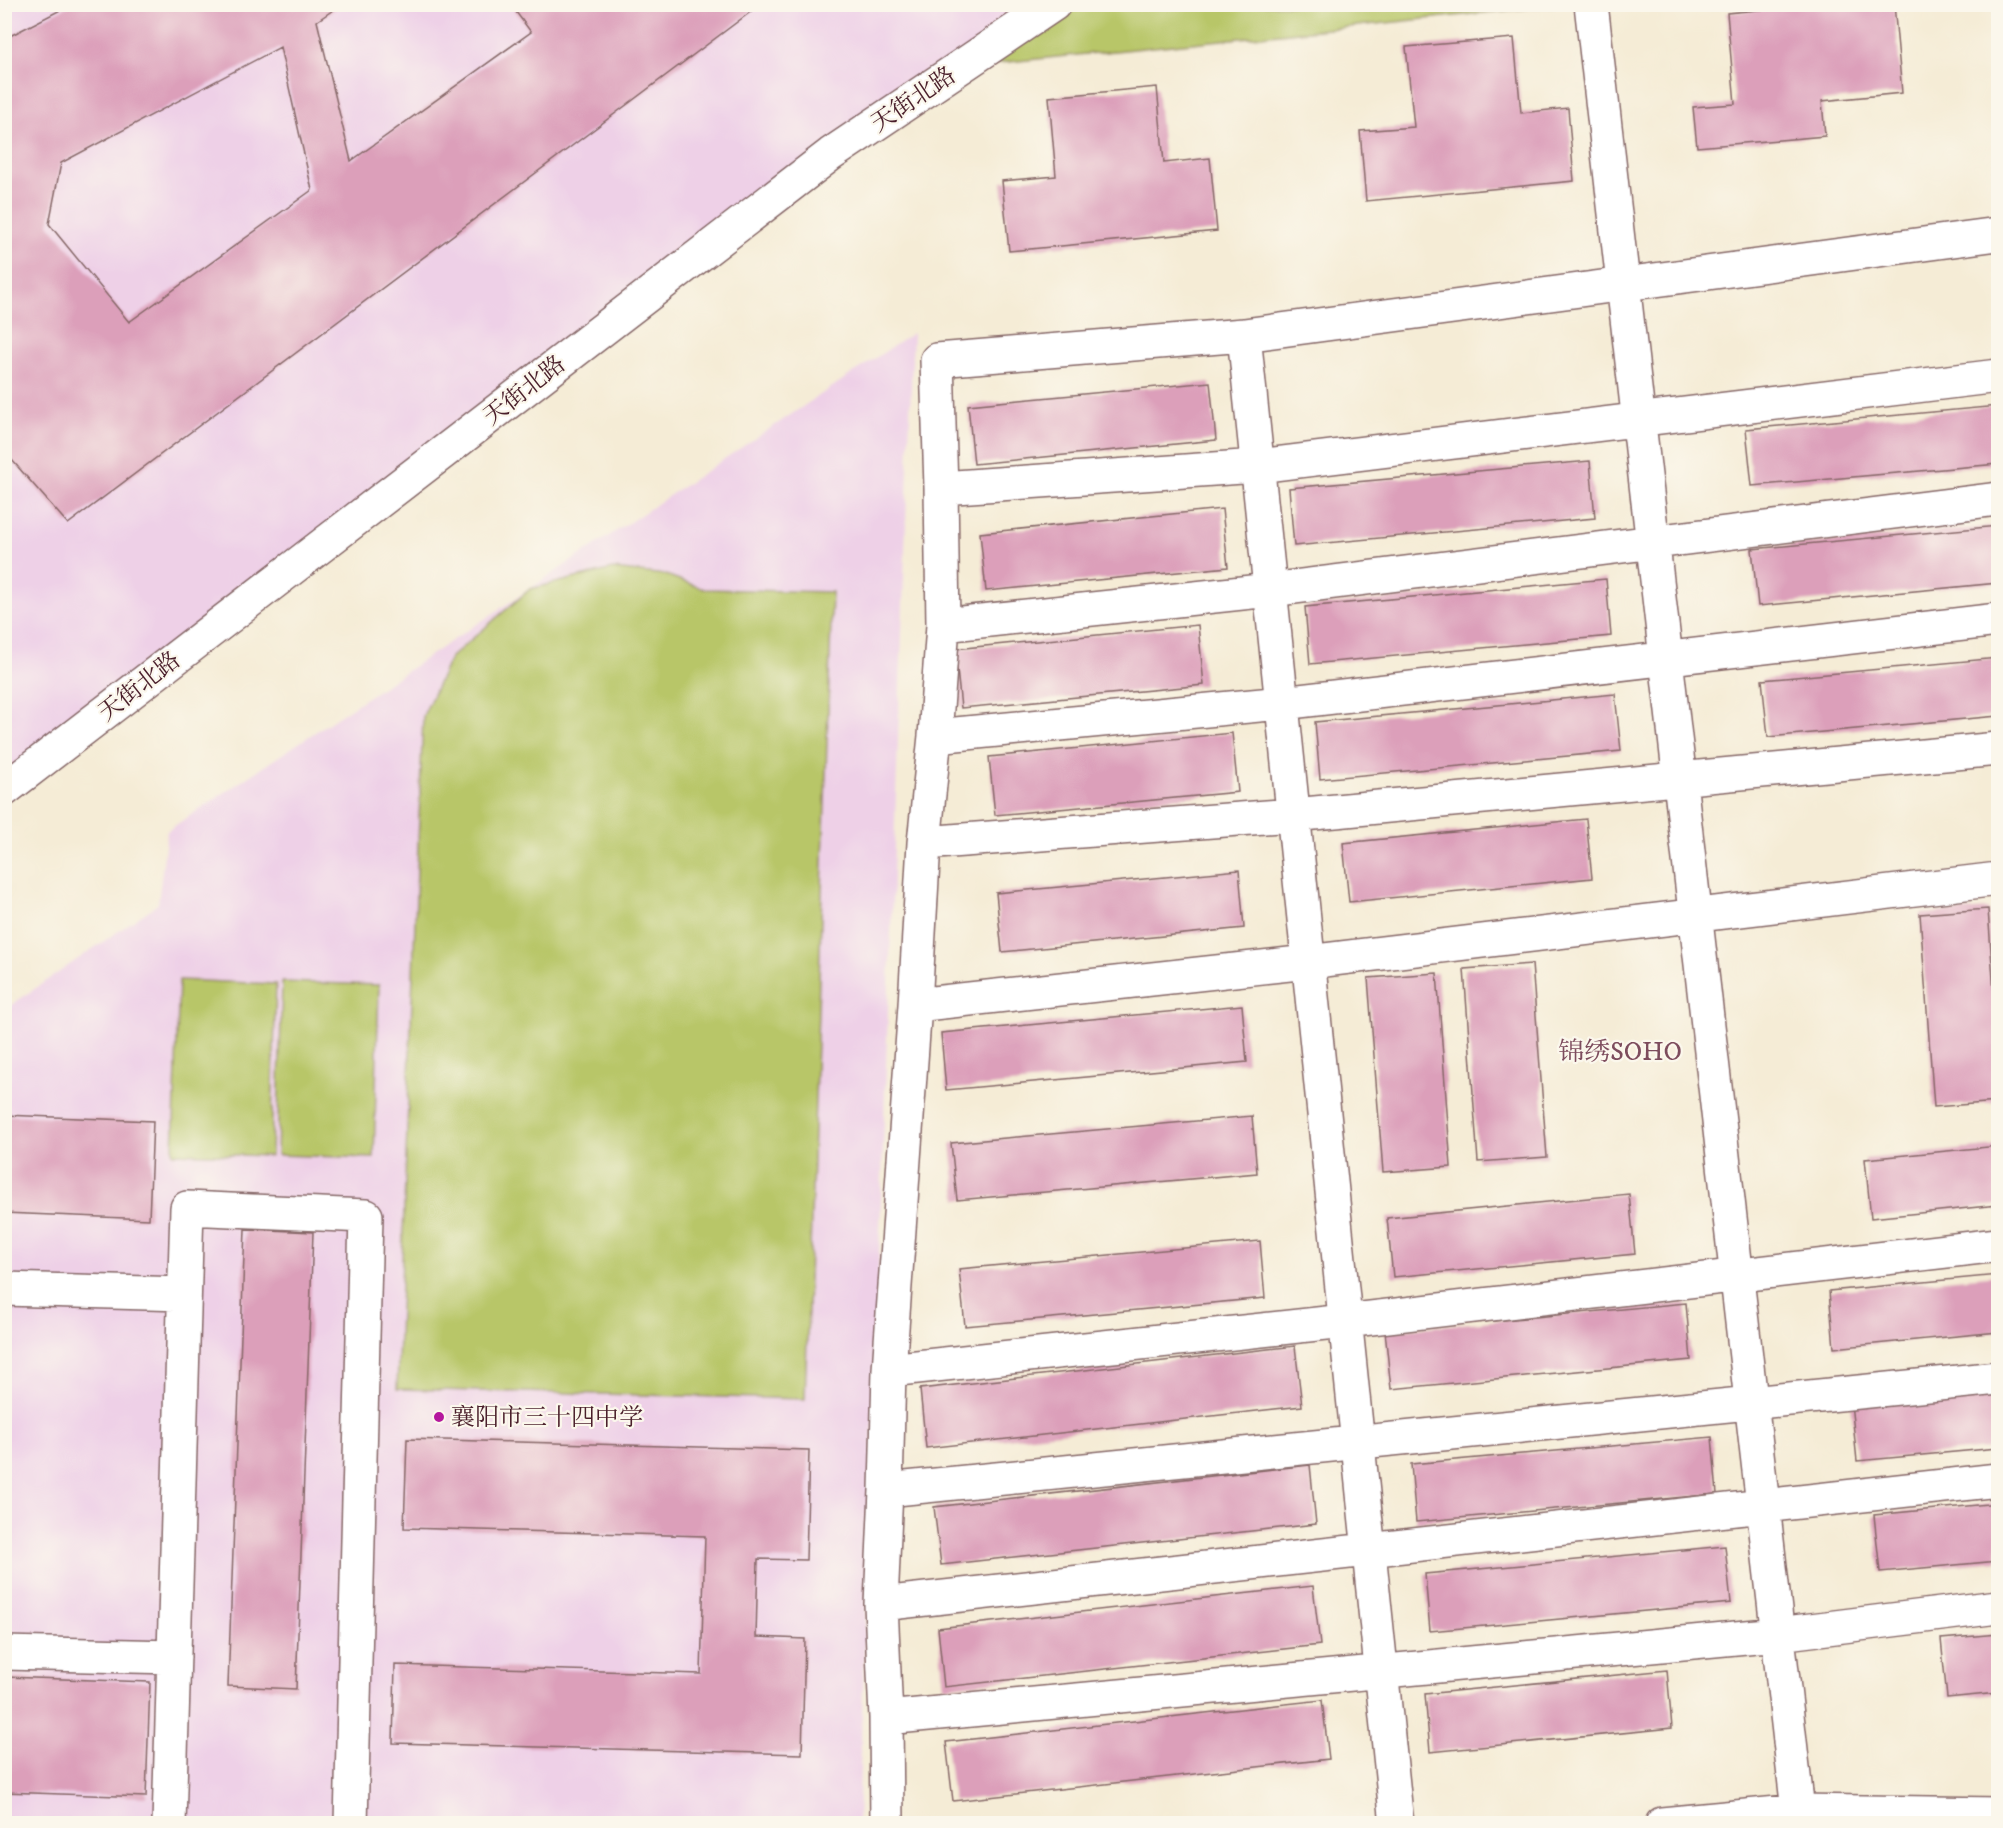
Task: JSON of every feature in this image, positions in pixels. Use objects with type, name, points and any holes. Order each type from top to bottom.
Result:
[{"type":"street","name":"天街北路","points":[[4,790],[831,154],[1054,4]]},
{"type":"street","points":[[1591,4],[1798,1817]]},
{"type":"street","points":[[887,1824],[886,1718],[881,1604],[889,1370],[924,843],[943,625],[937,360],[1244,334],[1998,234]]},
{"type":"street","points":[[1244,334],[1397,1824]]},
{"type":"street","points":[[941,488],[1257,466],[1998,376]]},
{"type":"street","points":[[943,625],[1270,590],[1998,499]]},
{"type":"street","points":[[935,736],[1282,703],[1998,620]]},
{"type":"street","points":[[924,843],[1293,815],[1998,749]]},
{"type":"street","points":[[915,1005],[1308,962],[1998,879]]},
{"type":"street","points":[[169,1824],[187,1208],[366,1216],[351,1824]]},
{"type":"street","points":[[889,1370],[1345,1321],[1998,1245]]},
{"type":"street","points":[[4,1289],[184,1294]]},
{"type":"street","points":[[886,1490],[1998,1377]]},
{"type":"street","points":[[881,1604],[1998,1480]]},
{"type":"street","points":[[886,1718],[1778,1634],[1998,1607]]},
{"type":"street","points":[[4,1653],[174,1657]]},
{"type":"street","points":[[1662,1824],[1798,1817],[1998,1814]]},
{"type":"shaded area","points":[[5,5],[1054,5],[5,790]]},
{"type":"shaded area","name":"襄阳市三十四中学","points":[[913,333],[858,1823],[5,1823],[4,1010],[158,904],[167,831]]},
{"type":"green space","points":[[1054,5],[1560,5],[961,67]]},
{"type":"green space","points":[[613,569],[666,575],[704,589],[832,592],[805,1399],[397,1389],[423,716],[450,658],[530,589]]},
{"type":"green space","points":[[179,980],[276,984],[271,1156],[173,1153]]},
{"type":"green space","points":[[282,982],[379,985],[374,1158],[277,1155]]},
{"type":"building","points":[[72,4],[342,4],[317,21],[351,161],[531,32],[510,4],[761,4],[68,524],[4,451],[4,39]],"holes":[[[280,47],[312,190],[129,322],[49,224],[61,163]]]},
{"type":"building","points":[[1819,4],[1894,4],[1902,93],[1822,101],[1825,136],[1697,147],[1693,107],[1735,104],[1727,13]]},
{"type":"building","points":[[1514,38],[1521,113],[1568,108],[1574,181],[1366,201],[1360,131],[1414,127],[1406,47]]},
{"type":"building","points":[[1157,87],[1164,163],[1210,158],[1217,231],[1009,251],[1002,181],[1056,176],[1049,97]]},
{"type":"building","points":[[1210,382],[1216,440],[974,464],[968,405]]},
{"type":"building","points":[[1998,406],[1998,464],[1752,486],[1746,429]]},
{"type":"building","points":[[1590,461],[1595,518],[1294,546],[1289,488]]},
{"type":"building","points":[[1222,509],[1228,567],[986,591],[980,533]]},
{"type":"building","points":[[1998,526],[1998,583],[1758,606],[1752,549]]},
{"type":"building","points":[[1606,579],[1611,636],[1310,664],[1305,607]]},
{"type":"building","points":[[1198,625],[1204,685],[961,708],[955,649]]},
{"type":"building","points":[[1998,658],[1998,716],[1768,737],[1762,680]]},
{"type":"building","points":[[1615,694],[1621,751],[1320,779],[1315,722]]},
{"type":"building","points":[[1232,733],[1238,792],[995,815],[989,757]]},
{"type":"building","points":[[1586,819],[1592,878],[1349,902],[1343,843]]},
{"type":"building","points":[[1239,870],[1244,928],[1002,952],[996,893]]},
{"type":"building","points":[[1988,909],[1998,1050],[1998,1102],[1934,1107],[1920,914]]},
{"type":"building","points":[[1532,964],[1547,1157],[1478,1162],[1464,969]]},
{"type":"building","points":[[1437,973],[1451,1167],[1383,1172],[1368,978]]},
{"type":"building","points":[[1242,1005],[1247,1062],[946,1090],[941,1033]]},
{"type":"building","points":[[4,1115],[153,1121],[149,1219],[4,1213]]},
{"type":"building","points":[[1252,1116],[1257,1173],[957,1200],[951,1143]]},
{"type":"building","points":[[1998,1146],[1998,1205],[1871,1218],[1865,1159]]},
{"type":"building","points":[[1629,1194],[1635,1254],[1393,1277],[1387,1218]]},
{"type":"building","points":[[245,1229],[313,1232],[296,1689],[228,1686]]},
{"type":"building","points":[[1260,1241],[1265,1298],[965,1326],[959,1269]]},
{"type":"building","points":[[1998,1275],[1998,1332],[1834,1348],[1829,1291]]},
{"type":"building","points":[[1686,1303],[1691,1360],[1391,1389],[1385,1331]]},
{"type":"building","points":[[1295,1346],[1302,1406],[926,1448],[920,1389]]},
{"type":"building","points":[[1998,1390],[1998,1448],[1857,1461],[1851,1403]]},
{"type":"building","points":[[1712,1437],[1717,1494],[1416,1522],[1411,1464]]},
{"type":"building","points":[[407,1439],[809,1450],[806,1560],[758,1559],[756,1637],[805,1639],[802,1754],[393,1743],[395,1665],[701,1674],[705,1536],[404,1528]]},
{"type":"building","points":[[1310,1465],[1316,1524],[941,1565],[934,1507]]},
{"type":"building","points":[[1998,1503],[1998,1561],[1880,1572],[1874,1515]]},
{"type":"building","points":[[1725,1546],[1731,1603],[1430,1631],[1425,1574]]},
{"type":"building","points":[[1313,1586],[1320,1645],[944,1687],[938,1628]]},
{"type":"building","points":[[1998,1634],[1998,1693],[1947,1698],[1941,1639]]},
{"type":"building","points":[[1667,1670],[1672,1728],[1430,1752],[1425,1694]]},
{"type":"building","points":[[4,1677],[150,1682],[146,1797],[4,1792]]},
{"type":"building","points":[[1322,1700],[1329,1759],[953,1801],[946,1742]]},
{"type":"place","name":"襄阳市三十四中学","points":[[439,1417]]},
{"type":"district","name":"锦绣SOHO","points":[[1620,1051]]}]
